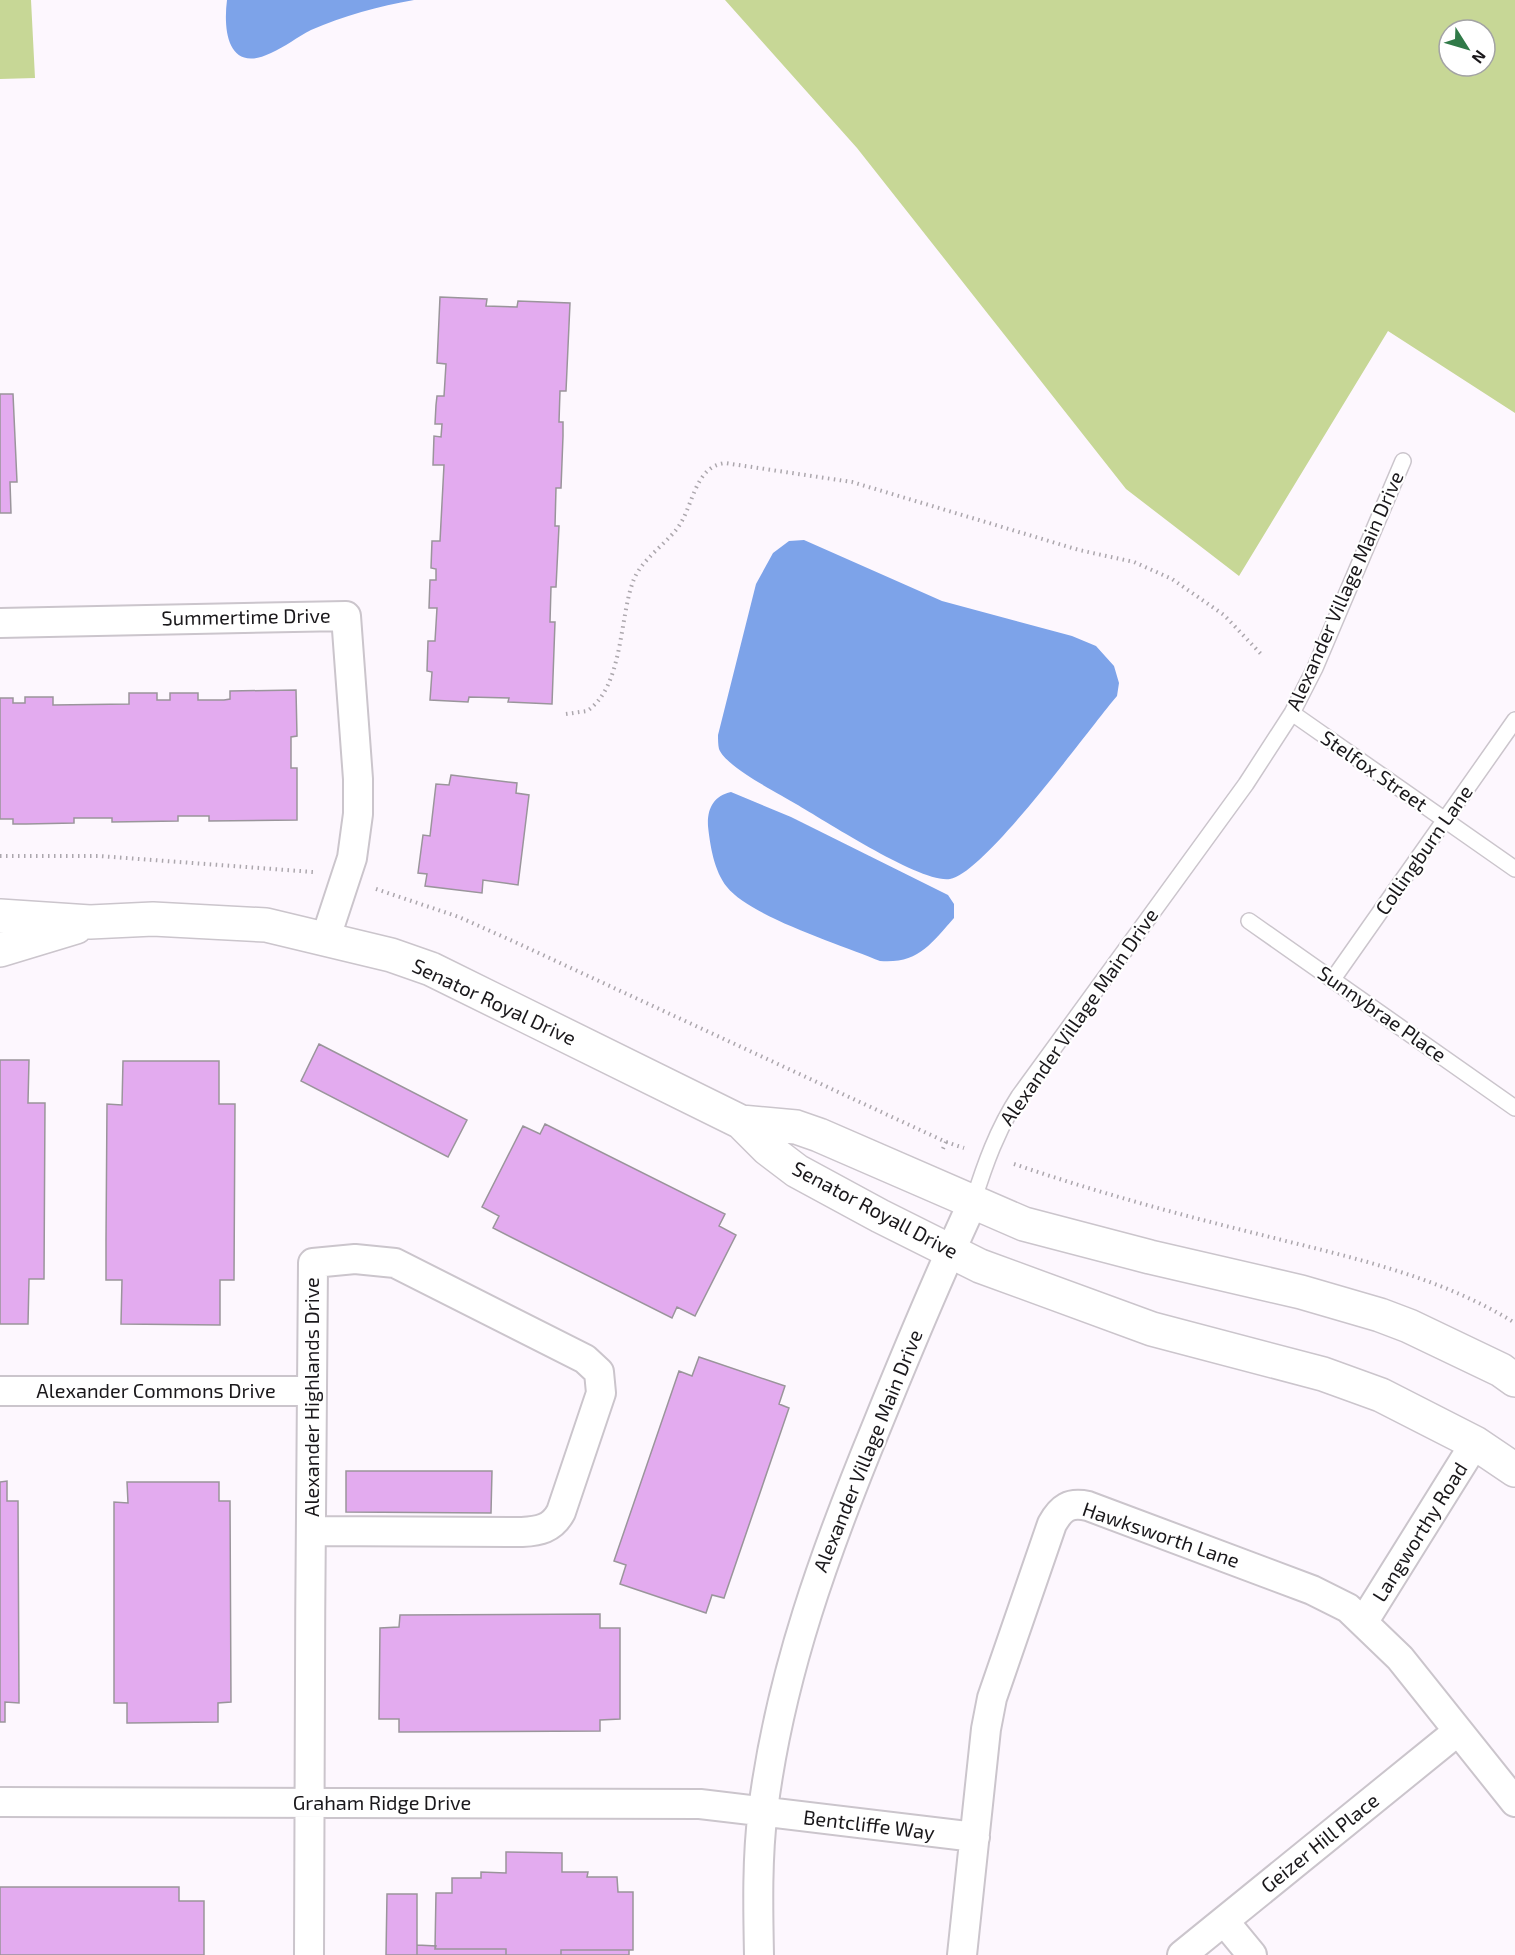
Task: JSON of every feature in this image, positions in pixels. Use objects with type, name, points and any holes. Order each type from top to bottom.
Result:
[{"type":"street","name":"Summertime Drive","points":[[0,623],[346,616],[358,779],[358,814],[352,858],[326,938]]},
{"type":"street","name":"Senator Royal Drive","points":[[0,916],[90,922],[153,918],[211,920],[266,925],[326,938],[431,969],[741,1122]]},
{"type":"street","name":"Senator Royal Drive","points":[[0,950],[90,922]]},
{"type":"street","name":"Senator Royall Drive","points":[[741,1122],[796,1127],[819,1135],[1024,1224],[1072,1238],[1301,1292],[1380,1315],[1409,1326],[1501,1370],[1515,1380]]},
{"type":"street","name":"Senator Royall Drive","points":[[741,1122],[768,1149],[797,1171],[980,1266],[1123,1320],[1277,1364],[1323,1374],[1381,1395],[1475,1443],[1515,1470]]},
{"type":"street","name":"Alexander Village Main Drive","points":[[759,1955],[763,1812],[788,1676],[837,1522],[973,1202]]},
{"type":"street","name":"Alexander Highlands Drive","points":[[309,1955],[310,1531],[313,1263],[378,1259],[412,1269],[594,1364],[602,1382],[599,1398],[561,1512],[546,1528],[522,1532],[310,1531]]},
{"type":"street","name":"Alexander Commons Drive","points":[[0,1391],[311,1391]]},
{"type":"street","name":"Langworthy Road","points":[[1364,1621],[1475,1443]]},
{"type":"street","name":"Hawksworth Lane","points":[[962,1955],[986,1729],[992,1698],[1052,1524],[1058,1512],[1067,1506],[1088,1506],[1312,1590],[1348,1608],[1400,1658],[1515,1802]]},
{"type":"street","name":"Geizer Hill Place","points":[[1182,1955],[1458,1731]]},
{"type":"street","name":"Graham Ridge Drive","points":[[0,1802],[700,1804],[763,1812]]},
{"type":"street","name":"Bentcliffe Way","points":[[763,1812],[975,1837]]},
{"type":"street","points":[[1224,1921],[1252,1955]]},
{"type":"lane","name":"Alexander Village Main Drive","points":[[973,1202],[987,1155],[1001,1124],[1018,1096],[1246,784],[1292,713],[1315,668],[1403,461]]},
{"type":"lane","name":"Stelfox Street","points":[[1292,713],[1515,869]]},
{"type":"lane","name":"Collingburn Lane","points":[[1333,979],[1515,720]]},
{"type":"lane","name":"Sunnybrae Place","points":[[1249,921],[1515,1108]]},
{"type":"path","points":[[566,714],[587,711],[603,693],[612,671],[631,587],[638,572],[681,524],[703,474],[712,466],[725,463],[852,482],[1079,550],[1134,562],[1172,579],[1224,615],[1250,639],[1261,654]]},
{"type":"path","points":[[0,856],[99,856],[229,864],[323,873]]},
{"type":"path","points":[[367,886],[459,917],[946,1142],[1078,1186],[1405,1272],[1487,1306],[1515,1323]]},
{"type":"path","points":[[941,1152],[946,1142]]},
{"type":"green space","points":[[0,0],[31,0],[35,78],[0,79]]},
{"type":"green space","points":[[725,0],[1515,0],[1515,413],[1388,331],[1239,576],[1126,489],[857,148]]},
{"type":"water","points":[[227,0],[414,0],[374,8],[336,20],[311,30],[276,51],[257,58],[245,58],[237,54],[231,46],[226,24]]},
{"type":"water","points":[[804,540],[942,601],[1072,636],[1096,646],[1114,666],[1119,683],[1117,696],[1011,827],[987,853],[966,871],[950,879],[936,878],[896,862],[753,779],[731,764],[719,749],[718,735],[756,584],[773,553],[789,541]]},
{"type":"water","points":[[731,792],[791,817],[948,895],[954,904],[954,918],[930,944],[914,956],[893,961],[880,961],[798,929],[756,909],[727,887],[716,866],[711,849],[708,826],[710,808],[720,796]]},
{"type":"building","points":[[440,297],[487,299],[486,306],[517,307],[518,301],[570,303],[566,391],[560,391],[559,422],[563,422],[563,436],[561,488],[556,488],[555,526],[559,526],[556,587],[551,587],[550,622],[555,622],[552,704],[508,702],[509,698],[469,697],[468,702],[430,700],[432,672],[427,671],[428,641],[435,641],[437,608],[429,608],[430,580],[436,580],[436,569],[431,568],[432,541],[440,541],[444,465],[433,465],[434,436],[441,437],[442,424],[435,424],[437,396],[444,396],[446,364],[437,363]]},
{"type":"building","points":[[0,394],[13,394],[17,482],[10,482],[11,513],[0,513]]},
{"type":"building","points":[[296,690],[297,736],[291,737],[291,768],[297,768],[297,820],[209,821],[209,816],[178,816],[178,821],[112,822],[112,818],[74,818],[74,823],[13,824],[13,819],[0,819],[0,698],[13,698],[13,703],[25,703],[25,697],[53,697],[53,705],[129,704],[129,693],[157,693],[157,700],[170,700],[170,693],[198,693],[198,700],[224,700],[230,699],[230,691]]},
{"type":"building","points":[[451,775],[517,783],[516,793],[529,795],[518,885],[483,880],[482,893],[425,886],[427,874],[418,873],[423,835],[430,836],[436,784],[449,785]]},
{"type":"building","points":[[319,1044],[467,1120],[448,1157],[301,1081]]},
{"type":"building","points":[[0,1060],[29,1060],[28,1103],[45,1103],[44,1279],[29,1279],[28,1324],[0,1324]]},
{"type":"building","points":[[123,1061],[219,1061],[219,1104],[235,1104],[234,1280],[220,1280],[220,1325],[121,1324],[122,1280],[106,1280],[107,1104],[122,1105]]},
{"type":"building","points":[[545,1124],[725,1214],[719,1226],[736,1235],[695,1316],[677,1307],[672,1318],[493,1228],[499,1216],[482,1207],[523,1126],[540,1134]]},
{"type":"building","points":[[699,1357],[785,1386],[779,1404],[789,1408],[724,1598],[712,1595],[706,1613],[620,1584],[626,1565],[614,1561],[679,1371],[692,1376]]},
{"type":"building","points":[[346,1471],[492,1471],[491,1513],[346,1512]]},
{"type":"building","points":[[7,1481],[7,1501],[18,1501],[19,1703],[5,1702],[5,1722],[0,1722],[0,1482]]},
{"type":"building","points":[[127,1482],[219,1482],[219,1501],[230,1501],[231,1702],[218,1703],[218,1722],[127,1723],[127,1703],[114,1703],[114,1502],[128,1503]]},
{"type":"building","points":[[600,1614],[600,1628],[620,1628],[620,1719],[600,1720],[600,1731],[399,1732],[399,1719],[379,1719],[380,1628],[399,1627],[400,1615]]},
{"type":"building","points":[[506,1852],[562,1853],[562,1872],[588,1872],[587,1877],[617,1877],[618,1892],[633,1892],[633,1950],[561,1950],[561,1955],[506,1955],[506,1949],[435,1949],[436,1893],[452,1893],[452,1878],[481,1878],[481,1872],[506,1873]]},
{"type":"building","points":[[0,1887],[179,1887],[179,1901],[204,1901],[204,1955],[0,1955]]},
{"type":"building","points":[[387,1894],[417,1894],[417,1955],[386,1955]]},
{"type":"building","points":[[417,1945],[436,1946],[435,1949],[506,1949],[506,1955],[417,1955]]},
{"type":"building","points":[[561,1950],[629,1950],[629,1955],[561,1955]]}]
